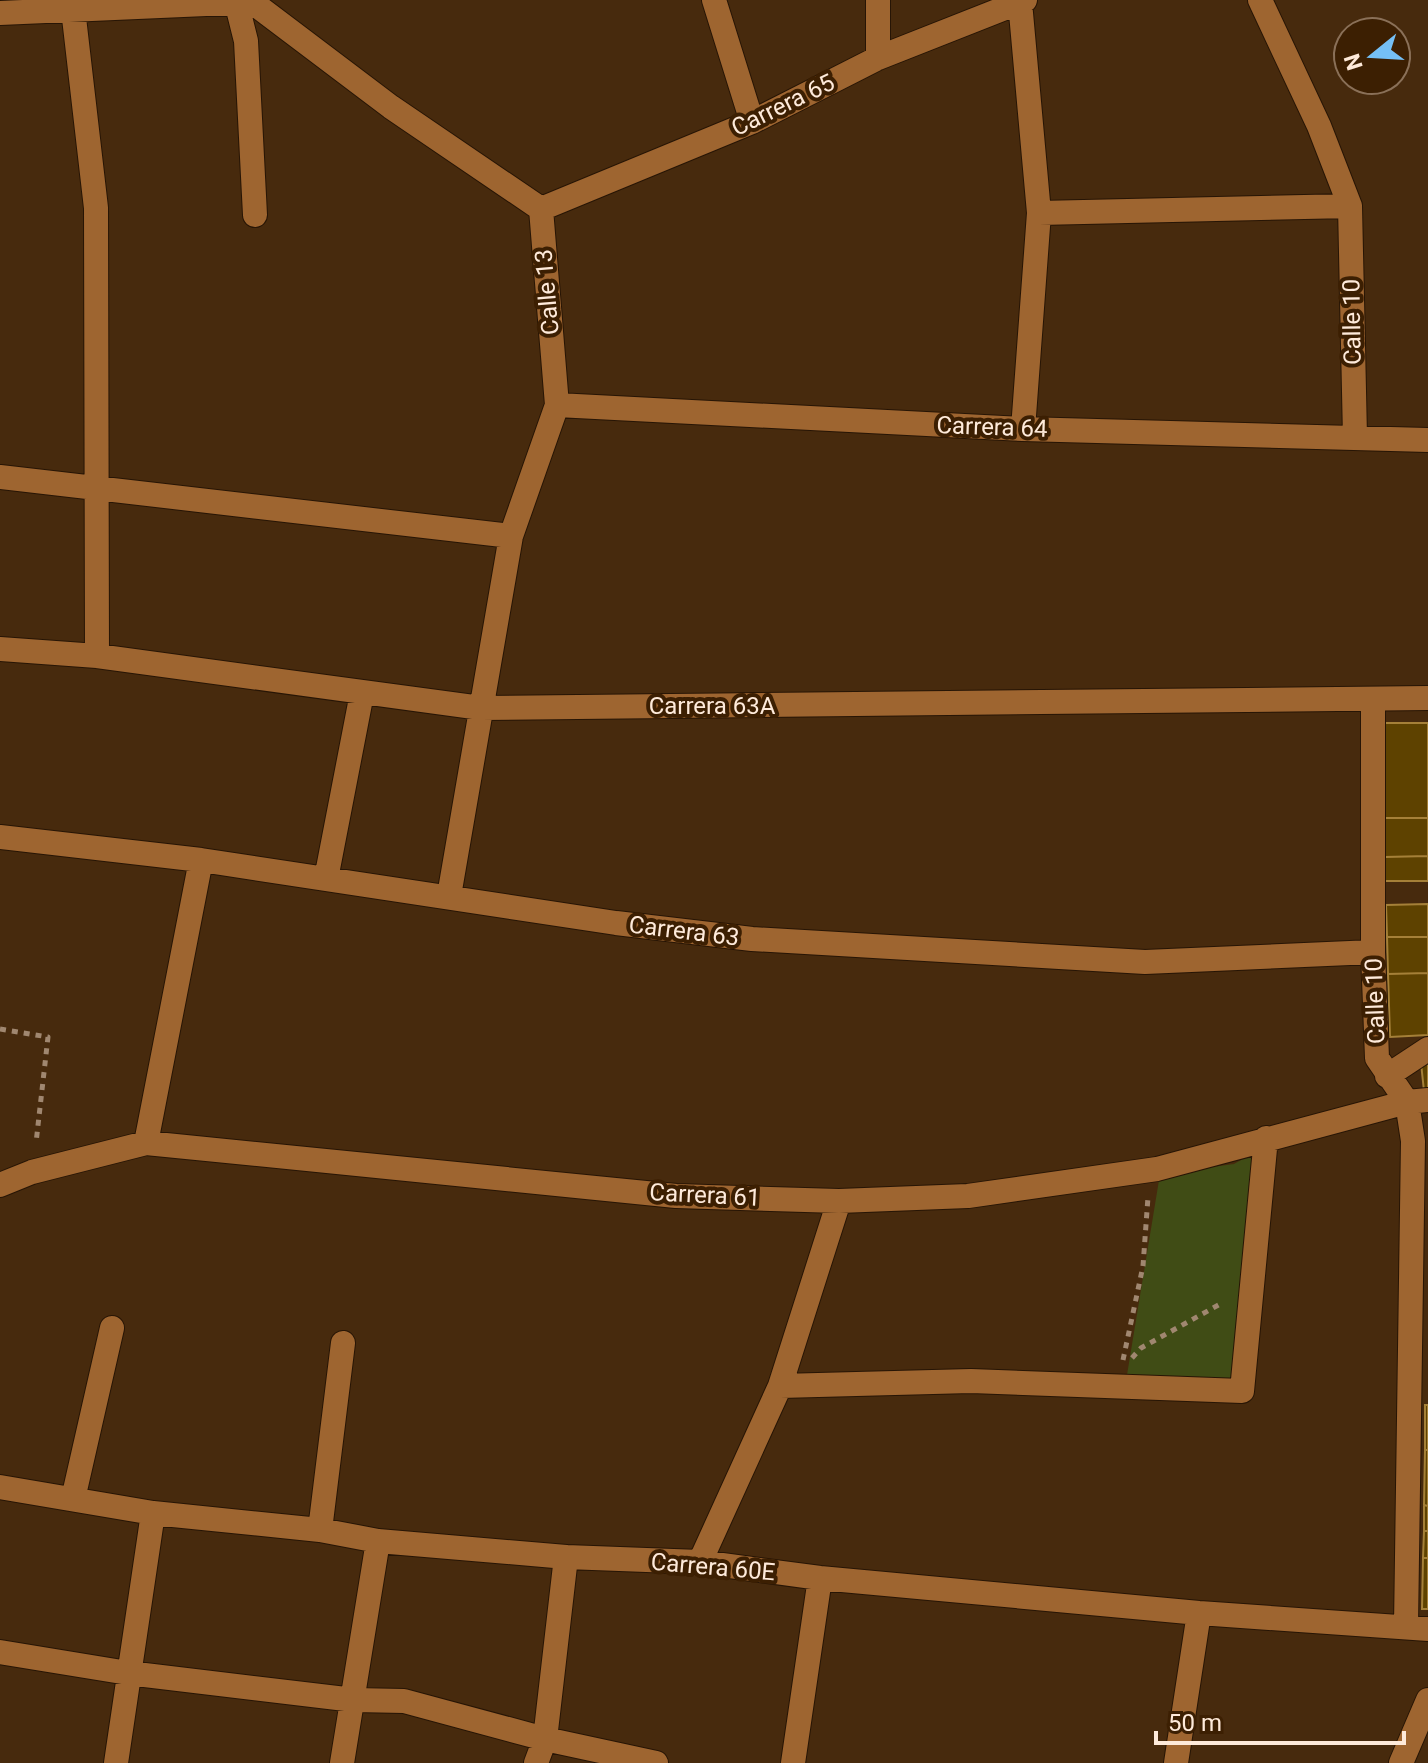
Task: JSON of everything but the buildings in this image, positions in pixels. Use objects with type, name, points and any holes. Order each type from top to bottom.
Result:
[{"type":"street","points":[[714,0],[752,122]]},
{"type":"street","points":[[878,0],[878,58]]},
{"type":"street","name":"Calle 10","points":[[1260,0],[1319,126],[1350,206],[1355,437]]},
{"type":"street","points":[[248,1],[246,41],[255,215]]},
{"type":"street","points":[[0,7],[0,13],[248,1],[391,107],[541,209]]},
{"type":"street","points":[[1023,1],[1039,213],[1023,429]]},
{"type":"street","name":"Carrera 65","points":[[541,209],[752,122],[878,58],[1023,1]]},
{"type":"street","points":[[73,9],[96,208],[97,656]]},
{"type":"street","points":[[1039,213],[1350,206]]},
{"type":"street","name":"Calle 13","points":[[449,896],[511,536],[557,405],[541,209]]},
{"type":"street","name":"Carrera 64","points":[[557,405],[1023,429],[1428,440]]},
{"type":"street","points":[[0,477],[511,536]]},
{"type":"street","name":"Carrera 63A","points":[[0,649],[97,656],[481,708],[1428,698]]},
{"type":"street","points":[[326,879],[362,693]]},
{"type":"street","name":"Calle 10","points":[[1373,700],[1373,952],[1377,1058],[1387,1076],[1417,1101],[1413,1141],[1420,1207],[1417,1628]]},
{"type":"street","name":"Carrera 63","points":[[0,837],[201,860],[752,939],[1145,962],[1373,952]]},
{"type":"street","points":[[146,1143],[201,860]]},
{"type":"street","points":[[1387,1076],[1428,1049]]},
{"type":"street","name":"Carrera 61","points":[[0,1185],[32,1172],[146,1143],[676,1196],[839,1201],[968,1196],[1157,1169],[1266,1138],[1417,1101]]},
{"type":"street","points":[[780,1386],[971,1381],[1242,1391],[1266,1138]]},
{"type":"street","points":[[700,1562],[780,1386],[839,1201]]},
{"type":"street","points":[[73,1499],[112,1328]]},
{"type":"street","points":[[320,1530],[343,1343]]},
{"type":"street","name":"Carrera 60E","points":[[0,1487],[153,1513],[320,1530],[378,1541],[566,1557],[700,1562],[820,1578],[1199,1613],[1417,1628]]},
{"type":"street","points":[[116,1763],[153,1513]]},
{"type":"street","points":[[342,1763],[378,1541]]},
{"type":"street","points":[[536,1763],[545,1739],[566,1557]]},
{"type":"street","points":[[793,1763],[820,1578]]},
{"type":"street","points":[[1176,1763],[1199,1613]]},
{"type":"street","points":[[0,1652],[128,1673],[354,1700],[404,1701],[545,1739],[656,1763]]},
{"type":"street","points":[[1401,1763],[1428,1700]]},
{"type":"path","points":[[0,1029],[48,1037],[32,1172]]},
{"type":"path","points":[[1157,1169],[1149,1188],[1143,1266],[1120,1370],[1141,1348],[1223,1303],[1230,1292]]},
{"type":"green space","points":[[1262,1148],[1237,1383],[1126,1381],[1160,1174],[1234,1164]]}]
